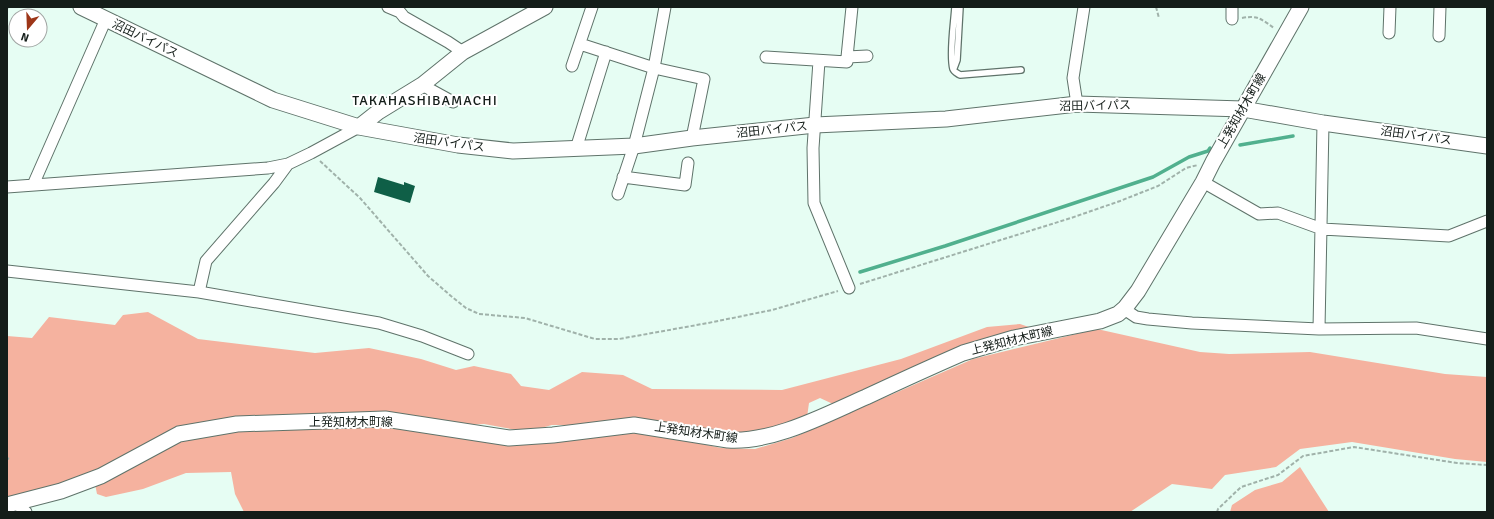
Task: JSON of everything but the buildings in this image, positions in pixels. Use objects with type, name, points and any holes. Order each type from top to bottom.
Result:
[{"type":"street","name":"沼田バイパス","points":[[81,7],[273,100],[359,127],[458,145],[512,151],[634,146],[692,138],[815,125],[946,118],[1078,104],[1243,109],[1324,123],[1487,146]]},
{"type":"street","points":[[388,7],[401,10],[404,17],[463,52]]},
{"type":"street","points":[[7,187],[268,168],[288,164],[312,153],[359,127],[378,112],[422,84],[463,52],[545,7]]},
{"type":"street","points":[[572,66],[592,7]]},
{"type":"street","points":[[618,194],[634,146],[654,68],[665,7]]},
{"type":"street","points":[[766,58],[847,62],[852,7]]},
{"type":"street","points":[[1078,104],[1074,78],[1084,7]]},
{"type":"street","points":[[1232,7],[1232,19]]},
{"type":"street","name":"上発知材木町線","points":[[17,507],[101,476],[179,434],[237,424],[385,419],[509,438],[553,435],[634,425],[728,440],[755,439],[770,436],[828,414],[978,347],[1111,318],[1125,308],[1138,291],[1203,182],[1301,7]]},
{"type":"street","points":[[1389,32],[1390,7]]},
{"type":"street","points":[[1439,36],[1440,7]]},
{"type":"street","points":[[34,185],[106,20]]},
{"type":"street","points":[[580,44],[654,68],[704,79],[692,138]]},
{"type":"street","points":[[576,149],[606,52]]},
{"type":"street","points":[[847,57],[867,56]]},
{"type":"street","points":[[818,61],[815,125],[812,148],[814,203],[849,288]]},
{"type":"street","points":[[422,84],[454,102]]},
{"type":"street","points":[[1318,329],[1324,123]]},
{"type":"street","points":[[623,176],[685,185],[688,163]]},
{"type":"street","points":[[199,292],[206,261],[288,164]]},
{"type":"street","points":[[1203,182],[1259,214],[1278,212],[1322,229],[1449,236],[1487,221]]},
{"type":"street","points":[[7,271],[199,292],[379,323],[422,336],[468,354]]},
{"type":"street","points":[[1125,308],[1136,317],[1192,323],[1318,329],[1416,328],[1487,339]]},
{"type":"lane","points":[[955,7],[952,59],[954,70],[960,75],[1021,70]]},
{"type":"lane","points":[[954,70],[957,60],[960,7]]},
{"type":"path","points":[[1156,7],[1159,18]]},
{"type":"path","points":[[1232,19],[1254,16],[1262,19],[1285,35]]},
{"type":"path","points":[[312,153],[360,198],[428,276],[466,308],[479,314],[525,318],[595,339],[618,339],[708,324],[772,310],[849,288],[1072,218],[1158,186],[1186,168],[1213,162]]},
{"type":"path","points":[[1217,512],[1218,509],[1241,487],[1278,475],[1303,456],[1354,447],[1457,463],[1487,465]]},
{"type":"shaded area","points":[[148,312],[198,339],[315,353],[369,348],[421,359],[456,370],[474,366],[511,374],[521,386],[549,390],[582,372],[623,375],[652,389],[782,390],[901,359],[987,327],[1020,324],[1032,328],[833,404],[820,398],[809,403],[807,417],[785,426],[733,435],[582,425],[552,425],[527,432],[484,424],[455,426],[235,419],[58,487],[7,498],[7,336],[32,338],[49,317],[115,325],[123,315]]},
{"type":"shaded area","points":[[1097,329],[1200,352],[1229,354],[1310,352],[1445,374],[1487,377],[1487,462],[1455,459],[1352,442],[1300,449],[1276,467],[1225,475],[1212,489],[1172,484],[1130,512],[244,512],[235,494],[231,472],[186,473],[143,489],[106,497],[97,494],[95,484],[180,440],[239,429],[387,426],[509,446],[636,433],[662,435],[721,448],[755,449],[792,438],[973,359]]},
{"type":"shaded area","points":[[1300,467],[1329,512],[1230,512],[1232,505],[1255,490],[1282,482]]},
{"type":"waterway","points":[[1240,145],[1293,136]]},
{"type":"waterway","points":[[860,272],[945,246],[1153,177],[1189,157],[1208,151],[1210,148]]},
{"type":"district","name":"TAKAHASHIBAMACHI","points":[[425,100]]}]
